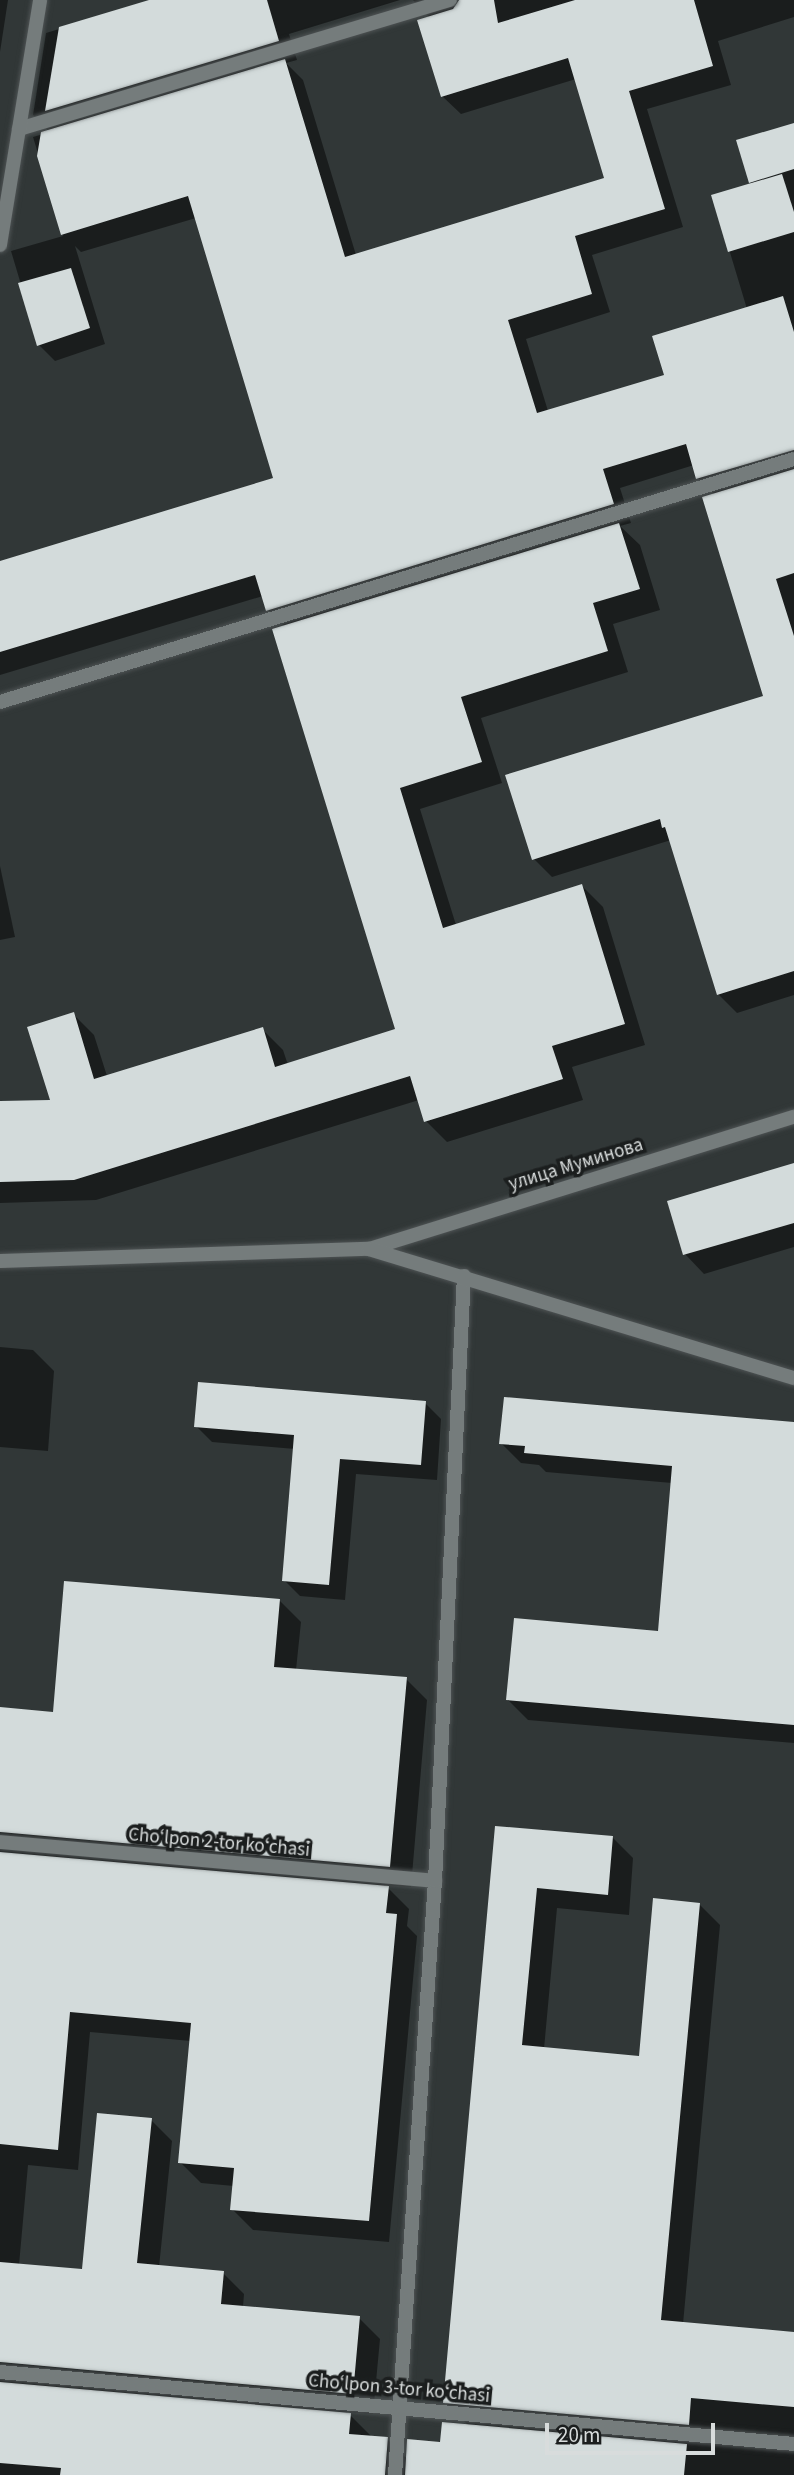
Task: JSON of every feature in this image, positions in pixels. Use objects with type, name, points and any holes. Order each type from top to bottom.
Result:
[{"type":"street","points":[[0,246],[40,0]]},
{"type":"street","points":[[19,129],[450,0]]},
{"type":"street","points":[[0,702],[794,459]]},
{"type":"street","name":"улица Муминова","points":[[369,1249],[794,1117]]},
{"type":"street","points":[[0,1261],[369,1249],[794,1378]]},
{"type":"street","points":[[395,2475],[435,1881],[464,1276]]},
{"type":"street","name":"Cho‘lpon 2-tor koʻchasi","points":[[0,1842],[435,1881]]},
{"type":"street","name":"Cho‘lpon 3-tor koʻchasi","points":[[0,2372],[794,2444]]},
{"type":"building","points":[[149,0],[267,0],[279,41],[45,111],[59,27]]},
{"type":"building","points":[[459,0],[494,0],[498,23],[575,0],[694,0],[713,66],[629,91],[665,209],[575,236],[592,294],[508,320],[537,413],[664,375],[652,336],[783,296],[794,332],[794,450],[696,479],[686,444],[603,469],[614,504],[266,611],[255,575],[0,652],[0,561],[273,478],[188,196],[61,235],[37,156],[41,132],[285,59],[345,257],[604,178],[568,58],[441,97],[417,20],[453,9]]},
{"type":"building","points":[[794,123],[794,169],[749,183],[736,140]]},
{"type":"building","points":[[782,174],[794,212],[794,232],[728,252],[711,195]]},
{"type":"building","points":[[71,268],[90,328],[37,346],[18,283]]},
{"type":"building","points":[[794,469],[794,573],[776,579],[794,636],[794,971],[717,995],[665,827],[662,828],[660,819],[532,860],[505,775],[763,696],[702,497]]},
{"type":"building","points":[[619,523],[640,589],[593,603],[608,651],[461,697],[482,762],[400,788],[443,928],[582,884],[625,1024],[552,1046],[563,1079],[424,1122],[410,1076],[74,1180],[0,1182],[0,1101],[50,1100],[27,1027],[74,1012],[94,1079],[263,1027],[275,1067],[395,1029],[272,629]]},
{"type":"building","points":[[794,1163],[794,1223],[683,1255],[667,1201]]},
{"type":"building","points":[[198,1382],[426,1401],[421,1465],[340,1459],[329,1585],[282,1581],[294,1435],[194,1427]]},
{"type":"building","points":[[504,1397],[794,1422],[794,1725],[506,1700],[514,1618],[658,1631],[672,1466],[524,1453],[525,1446],[499,1444]]},
{"type":"building","points":[[64,1581],[280,1599],[274,1667],[407,1677],[390,1867],[0,1832],[0,1707],[53,1712]]},
{"type":"building","points":[[495,1826],[613,1836],[608,1895],[537,1888],[522,2045],[639,2056],[653,1898],[700,1903],[661,2320],[794,2332],[794,2407],[691,2398],[689,2425],[443,2403]]},
{"type":"building","points":[[0,1852],[389,1886],[386,1913],[397,1914],[369,2221],[230,2210],[234,2168],[178,2163],[191,2023],[70,2012],[58,2150],[0,2144]]},
{"type":"building","points":[[97,2113],[152,2118],[137,2263],[224,2271],[221,2304],[360,2316],[353,2394],[0,2362],[0,2262],[82,2269]]},
{"type":"building","points":[[0,2382],[351,2413],[349,2434],[388,2437],[385,2475],[60,2475],[61,2468],[0,2463]]},
{"type":"building","points":[[442,2422],[687,2444],[684,2475],[405,2475],[407,2439],[440,2442]]}]
